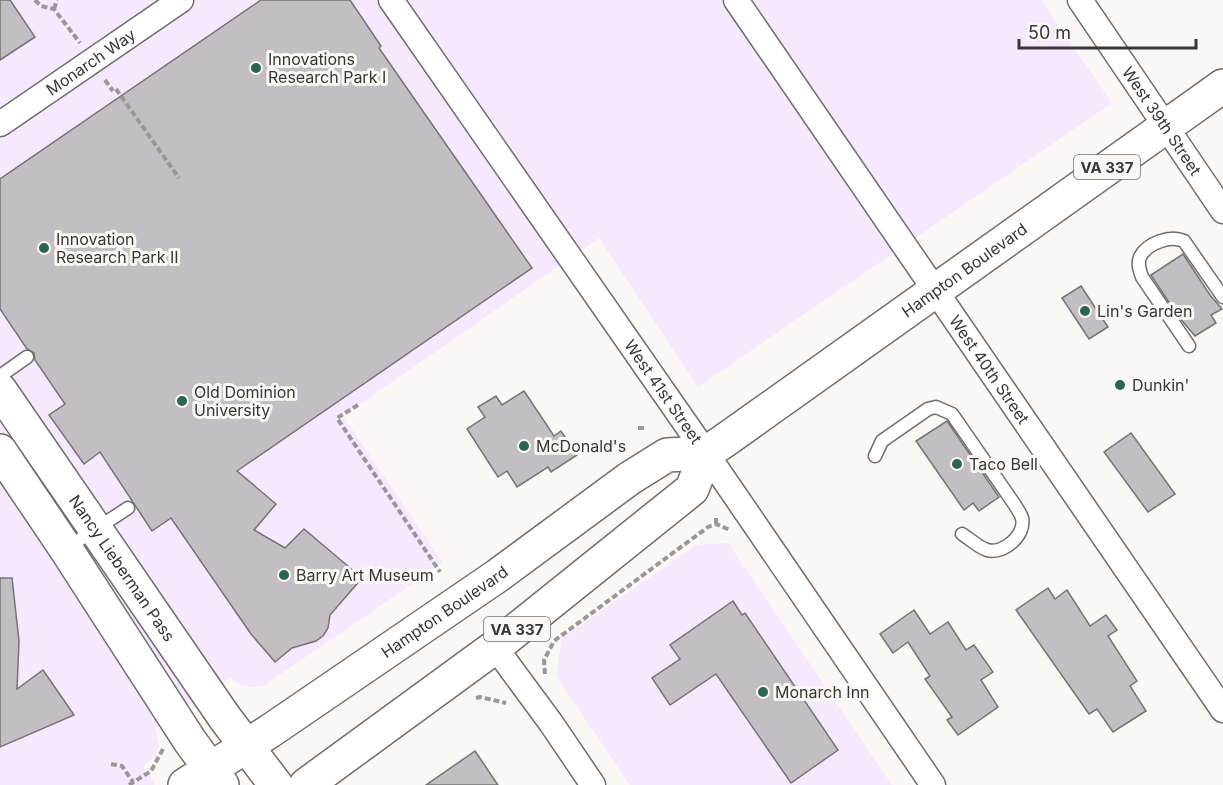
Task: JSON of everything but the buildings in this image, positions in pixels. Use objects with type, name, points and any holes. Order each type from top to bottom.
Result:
[{"type":"main road","name":"Hampton Boulevard","points":[[206,779],[246,746],[497,576],[630,478],[667,455],[706,453],[1223,86]]},
{"type":"main road","name":"Nancy Lieberman Pass","points":[[0,390],[246,746],[276,785]]},
{"type":"main road","points":[[0,451],[190,741],[206,779]]},
{"type":"main road","name":"VA 337","points":[[306,785],[495,647],[692,489],[706,453]]},
{"type":"street","name":"Monarch Way","points":[[0,124],[181,0]]},
{"type":"street","name":"West 41st Street","points":[[391,0],[706,453],[933,785]]},
{"type":"street","name":"West 40th Street","points":[[736,0],[1223,710]]},
{"type":"street","name":"West 39th Street","points":[[1080,0],[1223,211]]},
{"type":"street","points":[[495,647],[592,785]]},
{"type":"lane","points":[[1189,346],[1142,277],[1139,266],[1140,258],[1145,252],[1168,238],[1176,237],[1184,241],[1223,297]]},
{"type":"lane","points":[[0,376],[27,357]]},
{"type":"lane","points":[[875,456],[882,441],[928,409],[936,407],[952,414],[1015,505],[1022,519],[1021,530],[1015,539],[997,551],[987,550],[962,534]]},
{"type":"lane","points":[[66,549],[128,507]]},
{"type":"path","points":[[35,0],[41,6],[54,9],[85,50]]},
{"type":"path","points":[[54,9],[57,0]]},
{"type":"path","points":[[116,89],[179,178]]},
{"type":"path","points":[[358,405],[337,418],[440,572]]},
{"type":"path","points":[[638,428],[648,428]]},
{"type":"path","points":[[716,518],[716,524]]},
{"type":"path","points":[[545,678],[544,660],[554,641],[708,527],[716,524],[732,531]]},
{"type":"path","points":[[472,700],[480,697],[507,703]]},
{"type":"path","points":[[111,764],[122,766],[131,784],[151,771],[162,752]]},
{"type":"shaded area","name":"Old Dominion University","points":[[0,0],[1041,0],[1112,103],[698,387],[599,238],[343,416],[443,563],[263,686],[241,685],[230,678],[155,728],[159,745],[155,757],[143,767],[155,785],[0,785]]},
{"type":"shaded area","points":[[728,543],[892,785],[630,785],[556,676],[562,638],[696,545]]},
{"type":"place","name":"Innovations Research Park I","points":[[256,68]]},
{"type":"place","name":"Innovation Research Park II","points":[[44,248]]},
{"type":"place","name":"Lin's Garden","points":[[1085,311]]},
{"type":"place","name":"Dunkin'","points":[[1120,385]]},
{"type":"place","name":"Old Dominion University","points":[[182,401]]},
{"type":"place","name":"McDonald's","points":[[524,446]]},
{"type":"place","name":"Taco Bell","points":[[957,464]]},
{"type":"place","name":"Barry Art Museum","points":[[284,575]]},
{"type":"place","name":"Monarch Inn","points":[[763,692]]}]
